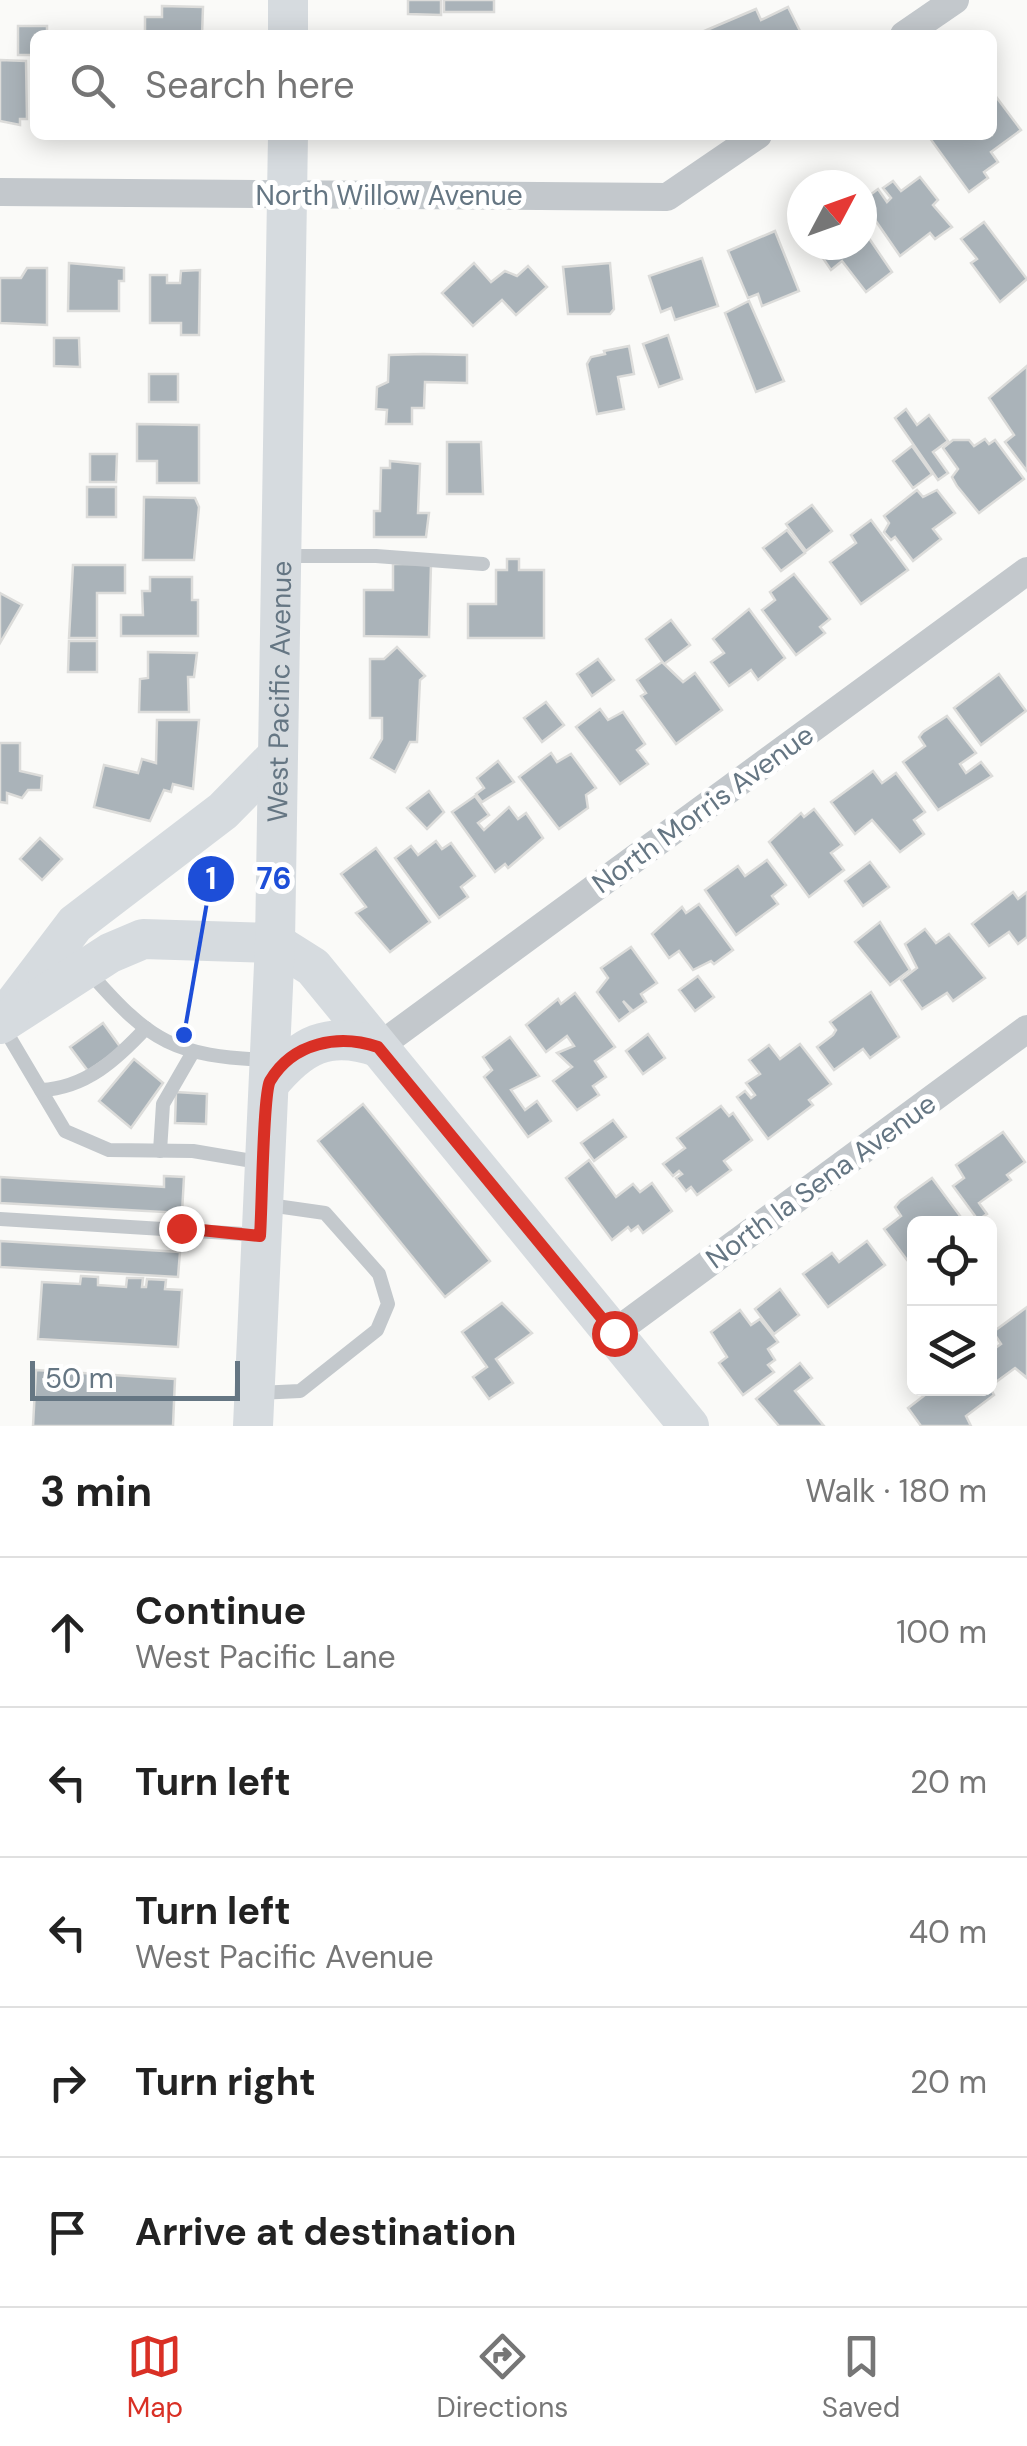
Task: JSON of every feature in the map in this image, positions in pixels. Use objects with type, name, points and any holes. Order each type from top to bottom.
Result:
[{"type":"street","points":[[288,0],[288,30]]},
{"type":"street","points":[[911,30],[955,0]]},
{"type":"street","name":"West Pacific Avenue","points":[[254,1410],[275,943],[288,140]]},
{"type":"street","name":"North Willow Avenue","points":[[0,192],[667,197],[751,140]]},
{"type":"street","name":"North Morris Avenue","points":[[378,1047],[1027,570]]},
{"type":"street","points":[[1,1024],[74,924],[223,811],[278,754]]},
{"type":"street","points":[[1,1024],[86,968],[142,939],[275,943],[313,967],[690,1426]]},
{"type":"street","name":"North la Sena Avenue","points":[[614,1333],[1027,1029]]},
{"type":"street","points":[[269,1072],[294,1054],[321,1043],[350,1038],[378,1047]]},
{"type":"lane","points":[[282,556],[376,556],[483,564]]},
{"type":"lane","points":[[86,968],[116,1004],[146,1028],[193,1052],[269,1072]]},
{"type":"lane","points":[[1,1024],[65,1131],[109,1150],[193,1150],[265,1163]]},
{"type":"lane","points":[[41,1090],[59,1089],[94,1074],[119,1056],[146,1028]]},
{"type":"lane","points":[[160,1151],[163,1104],[193,1052]]},
{"type":"lane","points":[[0,1219],[261,1220],[325,1213],[379,1274],[388,1304],[376,1330],[300,1391],[254,1410]]},
{"type":"building","points":[[408,0],[441,0],[441,15],[408,14]]},
{"type":"building","points":[[444,0],[494,0],[494,12],[444,12]]},
{"type":"building","points":[[162,6],[203,7],[202,30],[145,30],[145,17],[162,17]]},
{"type":"building","points":[[788,7],[800,30],[707,30],[756,9],[761,20]]},
{"type":"building","points":[[18,26],[47,26],[47,30],[30,30],[30,55],[18,55]]},
{"type":"building","points":[[0,60],[26,61],[27,119],[20,119],[20,125],[0,121]]},
{"type":"building","points":[[997,98],[1021,130],[991,152],[998,162],[984,172],[988,178],[969,192],[931,140],[997,140]]},
{"type":"building","points":[[920,177],[938,200],[933,205],[952,227],[935,239],[930,233],[900,256],[877,223],[877,190],[887,202],[891,198],[883,188],[893,181],[901,191]]},
{"type":"building","points":[[984,222],[1027,279],[1000,302],[971,263],[977,259],[961,239]]},
{"type":"building","points":[[775,231],[799,291],[762,306],[758,294],[748,298],[728,251]]},
{"type":"building","points":[[877,250],[892,272],[866,292],[842,261],[831,270],[824,260],[877,260]]},
{"type":"building","points":[[702,258],[718,306],[675,320],[671,308],[661,312],[649,276]]},
{"type":"building","points":[[69,263],[124,268],[124,281],[119,281],[119,311],[68,311]]},
{"type":"building","points":[[474,263],[491,282],[505,271],[517,276],[528,266],[547,287],[516,315],[502,300],[473,326],[442,293]]},
{"type":"building","points":[[610,263],[614,309],[610,314],[568,314],[563,267]]},
{"type":"building","points":[[27,268],[47,268],[47,325],[0,323],[0,278],[21,278]]},
{"type":"building","points":[[200,270],[199,335],[181,335],[181,323],[150,323],[150,275],[167,275],[167,283],[180,283],[181,271]]},
{"type":"building","points":[[749,301],[784,381],[756,392],[725,313]]},
{"type":"building","points":[[668,335],[682,379],[659,387],[643,344]]},
{"type":"building","points":[[54,338],[79,338],[80,367],[54,366]]},
{"type":"building","points":[[629,346],[634,374],[618,377],[624,409],[597,414],[587,364],[591,357],[605,354],[604,351]]},
{"type":"building","points":[[389,355],[467,355],[467,383],[425,382],[424,408],[412,408],[412,424],[386,424],[387,410],[376,409],[377,387],[388,382]]},
{"type":"building","points":[[1027,366],[1027,471],[1005,442],[1014,435],[989,398]]},
{"type":"building","points":[[149,374],[178,374],[178,402],[149,402]]},
{"type":"building","points":[[906,409],[917,425],[929,415],[948,441],[933,452],[948,473],[938,480],[895,418]]},
{"type":"building","points":[[137,424],[199,425],[199,483],[157,483],[157,461],[137,461]]},
{"type":"building","points":[[985,439],[989,444],[995,440],[1024,479],[979,513],[952,477],[958,469],[943,448],[953,440],[969,440],[974,446]]},
{"type":"building","points":[[447,442],[481,442],[483,494],[447,494]]},
{"type":"building","points":[[912,446],[932,474],[913,488],[893,461]]},
{"type":"building","points":[[90,454],[117,454],[116,482],[90,482]]},
{"type":"building","points":[[390,461],[420,464],[418,513],[429,513],[426,537],[374,537],[374,511],[380,511],[381,468],[390,468]]},
{"type":"building","points":[[87,487],[116,487],[116,517],[87,517]]},
{"type":"building","points":[[917,490],[923,497],[937,490],[955,513],[933,529],[941,539],[913,561],[895,537],[891,540],[884,532],[889,523],[884,516]]},
{"type":"building","points":[[144,497],[195,498],[199,507],[194,560],[143,560]]},
{"type":"building","points":[[812,505],[832,531],[806,551],[786,524]]},
{"type":"building","points":[[871,520],[908,570],[861,604],[830,562],[856,543],[851,535]]},
{"type":"building","points":[[787,530],[805,553],[781,571],[763,548]]},
{"type":"building","points":[[507,559],[519,559],[519,570],[544,570],[544,638],[468,638],[468,604],[496,604],[496,570],[507,570]]},
{"type":"building","points":[[393,564],[431,564],[429,637],[364,636],[364,590],[393,590]]},
{"type":"building","points":[[73,565],[125,565],[125,593],[97,593],[97,638],[69,638]]},
{"type":"building","points":[[794,574],[830,619],[820,627],[825,633],[796,655],[762,610],[775,600],[770,592]]},
{"type":"building","points":[[150,577],[192,577],[192,600],[198,600],[198,636],[121,636],[121,615],[143,615],[142,591],[150,591]]},
{"type":"building","points":[[0,593],[22,605],[0,643]]},
{"type":"building","points":[[749,609],[785,658],[758,680],[751,670],[729,686],[711,662],[724,653],[713,639]]},
{"type":"building","points":[[671,620],[690,645],[664,664],[646,639]]},
{"type":"building","points":[[69,641],[97,641],[97,672],[68,672]]},
{"type":"building","points":[[397,647],[425,676],[420,680],[417,742],[410,742],[395,772],[371,758],[382,739],[382,718],[370,718],[370,659],[384,659]]},
{"type":"building","points":[[148,652],[197,653],[194,677],[188,677],[189,712],[139,712],[140,679],[148,678]]},
{"type":"building","points":[[598,659],[614,680],[592,696],[577,674]]},
{"type":"building","points":[[662,662],[683,682],[695,673],[722,710],[676,744],[641,696],[646,693],[637,680]]},
{"type":"building","points":[[999,674],[1026,711],[981,745],[954,708]]},
{"type":"building","points":[[546,702],[564,725],[542,742],[524,718]]},
{"type":"building","points":[[600,709],[608,720],[623,712],[645,744],[637,750],[648,764],[620,784],[576,727]]},
{"type":"building","points":[[947,716],[976,753],[960,764],[966,773],[981,762],[992,776],[938,810],[903,762],[925,746],[919,737],[923,732]]},
{"type":"building","points":[[157,720],[199,720],[193,789],[173,784],[171,792],[164,790],[150,821],[94,807],[104,765],[138,773],[142,759],[156,763]]},
{"type":"building","points":[[0,743],[20,743],[20,771],[42,776],[41,790],[28,790],[22,798],[7,793],[7,803],[0,802]]},
{"type":"building","points":[[551,753],[557,762],[571,754],[596,788],[586,795],[588,808],[559,829],[519,777]]},
{"type":"building","points":[[498,761],[514,782],[482,802],[476,794],[484,788],[477,778]]},
{"type":"building","points":[[873,771],[882,783],[896,773],[925,812],[914,820],[924,834],[900,852],[872,820],[855,834],[831,802]]},
{"type":"building","points":[[429,791],[444,812],[427,829],[407,808]]},
{"type":"building","points":[[475,796],[489,815],[478,823],[484,830],[509,807],[518,819],[526,813],[543,838],[508,868],[505,864],[495,872],[452,812]]},
{"type":"building","points":[[814,809],[842,845],[831,853],[844,870],[809,897],[769,842],[801,813],[804,817]]},
{"type":"building","points":[[40,838],[62,859],[42,880],[20,859]]},
{"type":"building","points":[[436,841],[442,849],[451,843],[475,876],[461,887],[468,897],[439,918],[395,858],[411,846],[418,855]]},
{"type":"building","points":[[376,848],[430,922],[390,952],[356,913],[366,907],[341,874]]},
{"type":"building","points":[[767,860],[786,885],[772,896],[778,904],[736,935],[705,890],[738,866],[745,876]]},
{"type":"building","points":[[870,862],[889,887],[863,906],[845,881]]},
{"type":"building","points":[[1013,892],[1018,899],[1027,892],[1027,937],[1018,944],[1009,932],[989,946],[972,924]]},
{"type":"building","points":[[699,904],[733,950],[714,964],[711,961],[693,970],[679,951],[669,958],[652,934],[682,907],[686,913]]},
{"type":"building","points":[[880,922],[910,970],[890,985],[855,942]]},
{"type":"building","points":[[925,929],[936,943],[949,934],[985,978],[953,1001],[947,993],[922,1009],[901,980],[917,968],[905,944]]},
{"type":"building","points":[[631,947],[657,983],[641,994],[646,1002],[633,1011],[623,1001],[631,1012],[619,1021],[597,992],[608,978],[601,968]]},
{"type":"building","points":[[698,976],[714,997],[695,1011],[679,990]]},
{"type":"building","points":[[871,992],[899,1037],[870,1058],[863,1049],[834,1070],[817,1047],[836,1030],[830,1022]]},
{"type":"building","points":[[575,993],[615,1047],[595,1061],[606,1077],[593,1086],[599,1095],[577,1110],[553,1081],[572,1067],[557,1053],[574,1046],[567,1036],[546,1052],[526,1025],[558,999],[561,1004]]},
{"type":"building","points":[[103,1023],[121,1048],[88,1071],[70,1047]]},
{"type":"building","points":[[648,1034],[665,1058],[643,1074],[626,1051]]},
{"type":"building","points":[[510,1037],[539,1076],[511,1090],[525,1110],[537,1101],[551,1121],[528,1137],[484,1077],[492,1070],[483,1057]]},
{"type":"building","points":[[800,1044],[831,1084],[809,1100],[813,1105],[768,1139],[737,1097],[745,1091],[751,1098],[755,1095],[746,1083],[760,1074],[749,1060],[769,1045],[780,1059]]},
{"type":"building","points":[[134,1059],[163,1083],[131,1128],[99,1101]]},
{"type":"building","points":[[176,1092],[207,1094],[206,1124],[175,1123]]},
{"type":"building","points":[[363,1104],[490,1261],[445,1297],[318,1141]]},
{"type":"building","points":[[721,1106],[729,1116],[733,1113],[752,1140],[724,1161],[731,1170],[697,1195],[691,1187],[686,1191],[676,1178],[682,1174],[679,1171],[673,1176],[663,1164],[685,1148],[677,1138]]},
{"type":"building","points":[[613,1120],[626,1137],[594,1161],[581,1143]]},
{"type":"building","points":[[1003,1132],[1025,1162],[1007,1175],[1011,1180],[979,1203],[987,1214],[984,1216],[975,1216],[953,1186],[964,1178],[956,1165]]},
{"type":"building","points":[[589,1160],[616,1197],[633,1184],[640,1192],[652,1183],[672,1211],[643,1233],[638,1226],[631,1231],[628,1227],[612,1240],[566,1178]]},
{"type":"building","points":[[164,1176],[184,1177],[182,1213],[0,1203],[0,1177],[164,1187]]},
{"type":"building","points":[[932,1178],[960,1216],[907,1216],[907,1260],[884,1229],[901,1216],[895,1207]]},
{"type":"building","points":[[0,1241],[180,1252],[178,1277],[0,1267]]},
{"type":"building","points":[[867,1241],[885,1265],[828,1307],[803,1274],[832,1253],[839,1262]]},
{"type":"building","points":[[81,1276],[98,1277],[98,1285],[126,1287],[127,1278],[143,1278],[142,1287],[146,1287],[147,1279],[166,1280],[165,1289],[182,1290],[178,1347],[38,1339],[42,1282],[80,1284]]},
{"type":"building","points":[[780,1289],[799,1315],[774,1334],[755,1309]]},
{"type":"building","points":[[502,1303],[532,1333],[496,1359],[513,1383],[489,1399],[473,1377],[487,1367],[462,1332]]},
{"type":"building","points":[[1027,1307],[1027,1378],[1015,1368],[997,1381],[997,1347],[1001,1344],[997,1329]]},
{"type":"building","points":[[740,1310],[751,1325],[760,1319],[778,1342],[768,1349],[775,1360],[768,1365],[774,1372],[743,1395],[719,1363],[727,1357],[711,1332]]},
{"type":"building","points":[[800,1363],[812,1378],[795,1391],[824,1426],[779,1426],[756,1399]]},
{"type":"building","points":[[36,1370],[175,1379],[173,1426],[33,1426]]},
{"type":"building","points":[[924,1396],[993,1396],[966,1416],[971,1426],[921,1426],[908,1408]]},
{"type":"place","name":"76","points":[[184,1035]]},
{"type":"route","points":[[181,1228],[260,1236],[268,1084],[294,1054],[321,1043],[350,1038],[378,1047],[614,1333]]}]
